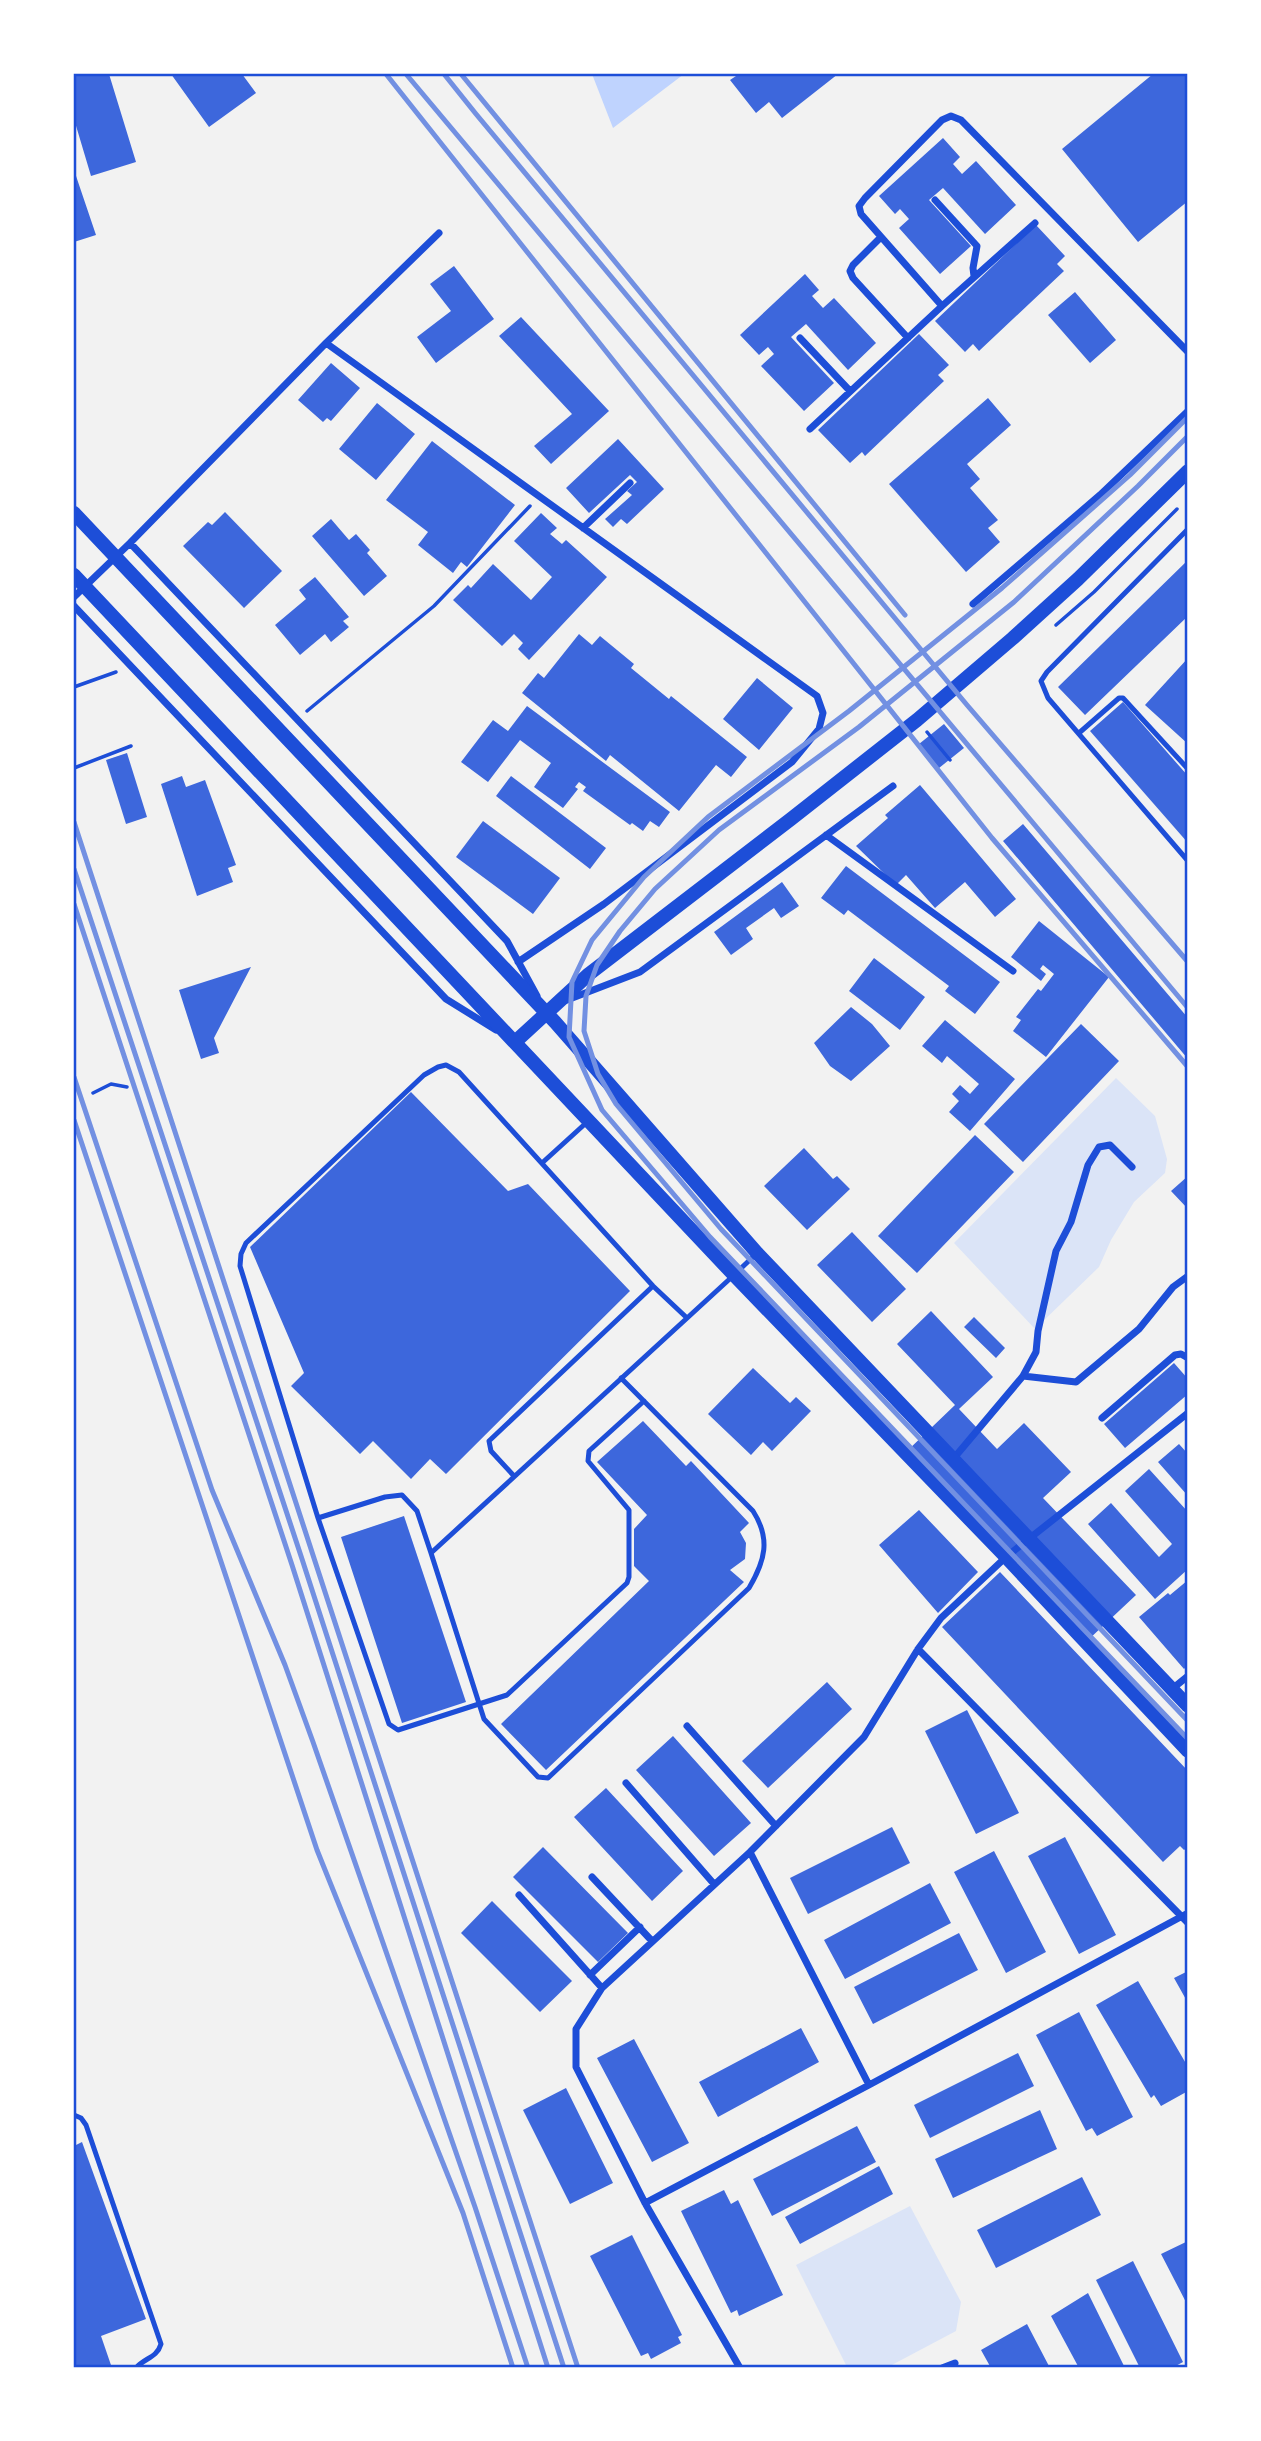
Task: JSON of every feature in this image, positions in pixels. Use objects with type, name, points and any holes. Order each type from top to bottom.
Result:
[{"type":"main road","points":[[515,1041],[589,974],[917,720],[1068,587],[1188,471]]},
{"type":"main road","points":[[74,513],[492,956],[551,1008],[757,1253],[1188,1706]]},
{"type":"main road","points":[[74,575],[734,1275],[1006,1557],[1188,1751]]},
{"type":"street","points":[[942,306],[861,214],[859,206],[942,120],[951,116],[961,120],[1188,352]]},
{"type":"street","points":[[936,200],[976,246],[974,276]]},
{"type":"street","points":[[810,429],[974,276],[1035,223]]},
{"type":"street","points":[[74,597],[439,233]]},
{"type":"street","points":[[881,237],[850,271],[853,278],[908,338]]},
{"type":"street","points":[[800,338],[850,391]]},
{"type":"street","points":[[326,343],[817,695],[823,713],[819,729],[792,762],[604,904],[519,962]]},
{"type":"street","points":[[973,604],[1100,495],[1188,411]]},
{"type":"street","points":[[583,528],[630,483]]},
{"type":"street","points":[[130,543],[507,941],[551,1008],[640,972],[893,786]]},
{"type":"street","points":[[74,606],[446,999],[515,1041]]},
{"type":"street","points":[[826,835],[1013,971]]},
{"type":"street","points":[[954,1458],[1023,1376],[1036,1352],[1040,1320],[1056,1251],[1070,1222],[1088,1165],[1099,1147],[1110,1144],[1132,1167]]},
{"type":"street","points":[[1023,1376],[1076,1382],[1139,1329],[1173,1287],[1188,1276]]},
{"type":"street","points":[[1102,1418],[1175,1355],[1181,1354],[1188,1358]]},
{"type":"street","points":[[740,2368],[645,2203],[576,2067],[576,2029],[602,1987],[750,1852],[864,1737],[918,1649],[942,1618],[1006,1557],[1188,1413]]},
{"type":"street","points":[[645,2203],[1186,1918],[918,1649]]},
{"type":"street","points":[[1172,1690],[1188,1676]]},
{"type":"street","points":[[687,1726],[776,1826]]},
{"type":"street","points":[[626,1783],[714,1884]]},
{"type":"street","points":[[750,1852],[869,2085]]},
{"type":"street","points":[[592,1877],[652,1941]]},
{"type":"street","points":[[519,1895],[602,1987]]},
{"type":"street","points":[[590,1975],[639,1927]]},
{"type":"street","points":[[942,2368],[955,2363]]},
{"type":"lane","points":[[1188,529],[1041,681],[1048,698],[1188,861]]},
{"type":"lane","points":[[1079,733],[1119,698],[1123,698],[1188,769]]},
{"type":"lane","points":[[644,1401],[589,1451],[587,1456],[588,1461],[629,1510],[627,1583],[507,1695],[398,1730],[389,1724],[318,1518],[240,1266],[241,1254],[246,1243],[424,1075],[446,1065],[459,1072],[653,1286],[687,1318]]},
{"type":"lane","points":[[542,1163],[589,1120]]},
{"type":"lane","points":[[431,1553],[757,1253]]},
{"type":"lane","points":[[514,1476],[491,1451],[489,1441],[653,1286]]},
{"type":"lane","points":[[318,1518],[385,1497],[402,1495],[417,1511],[479,1705],[488,1725],[538,1777],[548,1777],[749,1588],[764,1558],[765,1547],[759,1520],[753,1511],[621,1378]]},
{"type":"lane","points":[[74,2115],[86,2124],[161,2344],[159,2351],[152,2358],[136,2368]]},
{"type":"path","points":[[297,719],[434,606],[539,496]]},
{"type":"path","points":[[74,687],[131,666]]},
{"type":"path","points":[[917,720],[950,760]]},
{"type":"path","points":[[74,768],[131,746]]},
{"type":"path","points":[[93,1093],[111,1084],[127,1087]]},
{"type":"shaded area","points":[[1116,1078],[1155,1116],[1167,1159],[1165,1173],[1134,1202],[1111,1240],[1099,1267],[1035,1329],[954,1243]]},
{"type":"shaded area","points":[[910,2206],[961,2302],[956,2331],[888,2367],[847,2367],[796,2265]]},
{"type":"water","points":[[592,74],[684,74],[613,128]]},
{"type":"building","points":[[74,74],[109,74],[136,162],[91,176],[74,119]]},
{"type":"building","points":[[171,74],[242,74],[256,93],[209,127]]},
{"type":"building","points":[[739,74],[838,74],[782,118],[769,102],[756,113],[730,80]]},
{"type":"building","points":[[1153,74],[1188,74],[1188,201],[1138,242],[1062,149]]},
{"type":"building","points":[[943,138],[960,157],[953,164],[962,174],[976,161],[1016,205],[985,234],[943,188],[929,200],[971,246],[940,274],[899,228],[909,219],[900,209],[895,214],[879,196]]},
{"type":"building","points":[[74,170],[96,235],[74,242]]},
{"type":"building","points":[[1036,225],[1065,256],[1057,264],[1064,271],[979,351],[973,344],[965,352],[935,321]]},
{"type":"building","points":[[454,266],[494,319],[436,363],[417,337],[451,311],[430,284]]},
{"type":"building","points":[[805,274],[819,290],[812,296],[823,308],[834,298],[876,343],[848,370],[806,324],[791,337],[834,383],[804,411],[761,366],[774,354],[768,347],[759,355],[740,335]]},
{"type":"building","points":[[1075,292],[1116,340],[1090,363],[1048,315]]},
{"type":"building","points":[[521,317],[609,411],[551,464],[534,446],[572,414],[499,336]]},
{"type":"building","points":[[919,334],[949,365],[938,375],[944,381],[865,456],[862,452],[850,463],[818,430]]},
{"type":"building","points":[[331,363],[360,388],[331,421],[327,418],[323,422],[298,400]]},
{"type":"building","points":[[988,398],[1011,425],[967,464],[980,479],[970,488],[998,520],[988,528],[1000,542],[966,572],[889,484]]},
{"type":"building","points":[[377,403],[415,434],[376,480],[339,449]]},
{"type":"building","points":[[618,439],[664,489],[627,524],[621,519],[613,527],[605,519],[632,495],[627,491],[637,482],[630,475],[589,513],[566,488]]},
{"type":"building","points":[[432,441],[515,505],[467,567],[461,562],[453,573],[418,545],[428,532],[386,500]]},
{"type":"building","points":[[225,512],[282,571],[244,608],[183,546],[208,522],[212,525]]},
{"type":"building","points":[[541,513],[557,528],[550,534],[562,544],[566,540],[607,577],[529,660],[518,649],[523,643],[514,634],[502,646],[453,600],[468,585],[471,588],[493,564],[531,600],[552,577],[514,541]]},
{"type":"building","points":[[331,519],[349,540],[356,534],[370,550],[367,553],[387,576],[364,596],[312,536]]},
{"type":"building","points":[[1188,560],[1188,616],[1085,715],[1058,687]]},
{"type":"building","points":[[315,577],[349,617],[343,621],[349,627],[331,642],[325,634],[300,655],[275,625],[306,599],[299,590]]},
{"type":"building","points":[[579,634],[592,645],[600,636],[634,664],[631,668],[669,699],[671,696],[747,757],[731,777],[716,765],[679,811],[610,755],[606,761],[522,693],[538,673],[544,678]]},
{"type":"building","points":[[1188,658],[1188,744],[1145,705]]},
{"type":"building","points":[[757,678],[793,708],[759,750],[723,719]]},
{"type":"building","points":[[1123,702],[1188,776],[1188,843],[1090,731]]},
{"type":"building","points":[[527,706],[670,812],[659,827],[650,821],[643,831],[632,823],[630,825],[583,791],[586,787],[579,782],[575,787],[578,789],[563,808],[534,787],[551,763],[520,740],[488,782],[461,762],[493,720],[508,731]]},
{"type":"building","points":[[944,724],[964,748],[939,768],[919,744]]},
{"type":"building","points":[[127,753],[147,817],[126,824],[106,760]]},
{"type":"building","points":[[182,776],[186,787],[205,780],[236,865],[228,868],[233,882],[197,896],[161,784]]},
{"type":"building","points":[[511,776],[606,848],[590,869],[496,796]]},
{"type":"building","points":[[920,785],[1016,899],[995,917],[965,882],[935,908],[906,875],[896,885],[856,846],[888,818],[885,815]]},
{"type":"building","points":[[483,821],[560,878],[533,914],[456,857]]},
{"type":"building","points":[[1023,824],[1188,1018],[1188,1059],[1003,841]]},
{"type":"building","points":[[846,866],[1000,982],[975,1014],[945,991],[949,986],[848,910],[844,915],[821,898]]},
{"type":"building","points":[[782,882],[799,906],[781,918],[774,908],[746,928],[753,939],[731,955],[714,932]]},
{"type":"building","points":[[1039,921],[1109,977],[1046,1057],[1013,1031],[1021,1020],[1016,1017],[1054,974],[1043,965],[1040,969],[1046,974],[1041,981],[1011,957]]},
{"type":"building","points":[[874,958],[925,997],[900,1030],[849,991]]},
{"type":"building","points":[[251,967],[214,1038],[219,1053],[201,1059],[179,990]]},
{"type":"building","points":[[851,1007],[872,1024],[890,1046],[851,1081],[830,1066],[814,1043]]},
{"type":"building","points":[[945,1020],[1015,1079],[970,1131],[949,1112],[959,1101],[952,1094],[960,1085],[970,1094],[979,1084],[947,1056],[942,1063],[922,1046]]},
{"type":"building","points":[[1081,1024],[1119,1061],[1023,1162],[984,1124]]},
{"type":"building","points":[[411,1092],[508,1191],[528,1184],[630,1291],[446,1474],[430,1459],[411,1479],[373,1441],[360,1454],[291,1386],[304,1373],[250,1247]]},
{"type":"building","points":[[975,1135],[1014,1172],[917,1273],[878,1236]]},
{"type":"building","points":[[804,1148],[833,1179],[837,1176],[850,1189],[807,1230],[764,1186]]},
{"type":"building","points":[[1188,1176],[1188,1209],[1171,1191]]},
{"type":"building","points":[[852,1232],[906,1289],[872,1322],[817,1265]]},
{"type":"building","points":[[931,1311],[993,1377],[959,1409],[997,1449],[1024,1423],[1071,1472],[1043,1498],[1136,1595],[1087,1641],[906,1452],[955,1405],[897,1344]]},
{"type":"building","points":[[974,1317],[1005,1348],[996,1358],[964,1327]]},
{"type":"building","points":[[1174,1363],[1188,1379],[1188,1394],[1125,1448],[1104,1424]]},
{"type":"building","points":[[753,1368],[790,1403],[796,1397],[811,1411],[772,1451],[763,1442],[751,1455],[708,1414]]},
{"type":"building","points":[[643,1421],[686,1466],[691,1461],[749,1523],[740,1532],[746,1543],[745,1559],[730,1570],[744,1582],[546,1770],[501,1724],[649,1581],[634,1566],[634,1529],[647,1515],[597,1462]]},
{"type":"building","points":[[1179,1444],[1188,1454],[1188,1496],[1158,1462]]},
{"type":"building","points":[[1149,1469],[1188,1512],[1188,1569],[1155,1599],[1088,1524],[1111,1503],[1159,1557],[1172,1544],[1125,1491]]},
{"type":"building","points":[[919,1510],[978,1572],[938,1613],[879,1545]]},
{"type":"building","points":[[404,1516],[466,1702],[402,1723],[341,1537]]},
{"type":"building","points":[[1000,1572],[1188,1771],[1188,1847],[1184,1850],[1180,1846],[1163,1862],[942,1627]]},
{"type":"building","points":[[1188,1580],[1188,1665],[1184,1669],[1139,1617]]},
{"type":"building","points":[[827,1682],[852,1709],[768,1788],[742,1761]]},
{"type":"building","points":[[967,1710],[1019,1813],[976,1834],[925,1731]]},
{"type":"building","points":[[673,1736],[751,1823],[714,1856],[636,1770]]},
{"type":"building","points":[[606,1788],[683,1871],[652,1901],[574,1817]]},
{"type":"building","points":[[892,1827],[910,1863],[808,1914],[790,1878]]},
{"type":"building","points":[[1065,1837],[1116,1935],[1079,1954],[1028,1856]]},
{"type":"building","points":[[543,1847],[628,1933],[598,1962],[513,1877]]},
{"type":"building","points":[[994,1851],[1046,1952],[1006,1973],[954,1872]]},
{"type":"building","points":[[930,1883],[951,1923],[845,1979],[824,1940]]},
{"type":"building","points":[[492,1901],[572,1981],[540,2012],[461,1933]]},
{"type":"building","points":[[959,1933],[978,1970],[873,2024],[854,1987]]},
{"type":"building","points":[[1188,1971],[1188,2003],[1174,1978]]},
{"type":"building","points":[[1138,1981],[1188,2067],[1188,2091],[1161,2106],[1154,2095],[1151,2098],[1096,2005]]},
{"type":"building","points":[[1079,2012],[1133,2117],[1097,2136],[1092,2128],[1086,2131],[1036,2035]]},
{"type":"building","points":[[801,2028],[819,2062],[718,2117],[699,2082]]},
{"type":"building","points":[[634,2039],[689,2143],[652,2162],[597,2058]]},
{"type":"building","points":[[1018,2053],[1034,2086],[930,2138],[914,2105]]},
{"type":"building","points":[[566,2088],[613,2183],[570,2204],[523,2110]]},
{"type":"building","points":[[1040,2110],[1057,2149],[953,2198],[935,2159]]},
{"type":"building","points":[[857,2126],[876,2162],[772,2216],[753,2179]]},
{"type":"building","points":[[82,2142],[146,2319],[101,2336],[112,2368],[74,2368],[74,2146]]},
{"type":"building","points":[[879,2166],[893,2194],[800,2244],[785,2217]]},
{"type":"building","points":[[1082,2177],[1101,2215],[996,2268],[977,2230]]},
{"type":"building","points":[[724,2190],[731,2204],[738,2200],[783,2295],[739,2316],[737,2310],[731,2313],[681,2211]]},
{"type":"building","points":[[632,2235],[682,2335],[678,2337],[681,2343],[651,2359],[648,2353],[641,2356],[590,2256]]},
{"type":"building","points":[[1188,2241],[1188,2306],[1161,2254]]},
{"type":"building","points":[[1133,2261],[1183,2362],[1172,2368],[1140,2368],[1096,2280]]},
{"type":"building","points":[[1088,2293],[1125,2368],[1079,2368],[1051,2316]]},
{"type":"building","points":[[1027,2324],[1050,2368],[991,2368],[981,2350]]},
{"type":"railway","points":[[386,74],[992,838],[1188,1067]]},
{"type":"railway","points":[[406,74],[1188,1008]]},
{"type":"railway","points":[[444,74],[967,705],[1188,962]]},
{"type":"railway","points":[[461,74],[905,615]]},
{"type":"railway","points":[[1188,417],[1130,475],[1002,588],[849,711],[708,817],[644,877],[592,940],[572,982],[569,1037],[602,1110],[710,1237],[1188,1739]]},
{"type":"railway","points":[[1188,436],[1014,602],[859,727],[719,830],[655,889],[620,931],[597,965],[586,996],[584,1031],[598,1074],[616,1104],[721,1229],[1188,1721]]},
{"type":"railway","points":[[74,822],[578,2368]]},
{"type":"railway","points":[[74,869],[302,1559],[564,2368]]},
{"type":"railway","points":[[74,904],[292,1565],[548,2368]]},
{"type":"railway","points":[[74,1077],[212,1490],[285,1665],[313,1742],[475,2207],[528,2368]]},
{"type":"railway","points":[[74,1120],[317,1850],[463,2213],[513,2368]]}]
